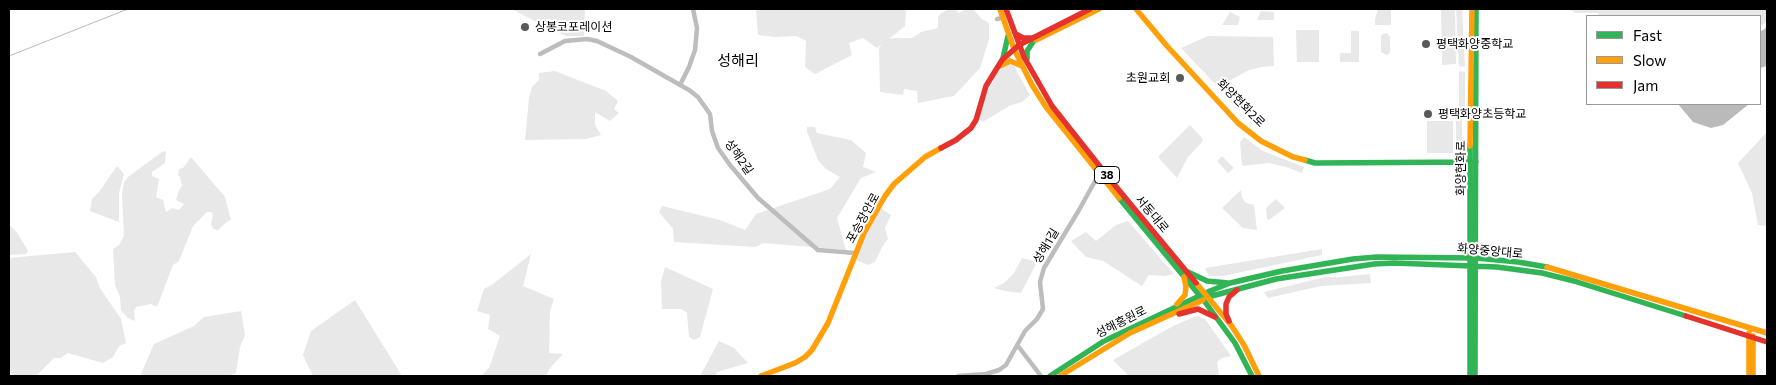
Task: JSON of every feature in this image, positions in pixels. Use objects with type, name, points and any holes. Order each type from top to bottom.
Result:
[{"type":"main road","name":"서동대로","points":[[1000,9],[1000,19],[1011,32]]},
{"type":"main road","name":"서동대로","points":[[1006,9],[1017,48],[1046,107],[1099,174],[1186,273]]},
{"type":"main road","points":[[999,64],[1010,62],[1024,64],[1027,51],[1033,40],[1090,9]]},
{"type":"main road","points":[[999,64],[1017,48],[1099,9]]},
{"type":"main road","name":"화양현화2로","points":[[1138,9],[1167,46],[1238,123],[1261,141],[1282,153],[1315,163],[1473,161]]},
{"type":"main road","name":"화양현화로","points":[[1472,9],[1473,161],[1469,258],[1473,328]]},
{"type":"main road","points":[[1470,376],[1476,266],[1473,161],[1476,9]]},
{"type":"main road","points":[[999,64],[1011,32],[1020,38],[1033,40]]},
{"type":"main road","name":"포승장안로","points":[[760,376],[805,358],[812,350],[828,323],[855,253],[875,213],[894,184],[925,157],[956,140],[971,128],[976,120],[986,86],[999,64]]},
{"type":"main road","name":"서동대로","points":[[1024,64],[1059,115],[1204,296],[1231,325],[1244,345],[1259,376]]},
{"type":"main road","name":"화양중앙대로","points":[[1204,296],[1230,283],[1282,271],[1352,259],[1401,257],[1476,258],[1518,262],[1557,269],[1767,333]]},
{"type":"main road","name":"화양중앙대로","points":[[1204,296],[1239,290],[1276,279],[1374,264],[1470,265],[1542,273],[1574,281],[1767,342]]},
{"type":"main road","points":[[1174,308],[1186,295],[1186,273],[1207,280],[1230,283]]},
{"type":"main road","points":[[1231,325],[1226,314],[1226,304],[1229,297],[1239,290]]},
{"type":"main road","name":"서동대로","points":[[1204,296],[1234,343],[1252,376]]},
{"type":"main road","name":"성해홍원로","points":[[1050,376],[1104,341],[1204,296]]},
{"type":"main road","name":"성해홍원로","points":[[1060,376],[1105,347],[1204,296]]},
{"type":"main road","points":[[1155,321],[1198,309],[1219,321]]},
{"type":"main road","points":[[1473,328],[1476,376]]},
{"type":"main road","points":[[1749,376],[1751,329]]},
{"type":"main road","points":[[1751,338],[1753,376]]},
{"type":"street","points":[[680,84],[690,67],[695,50],[696,28],[693,9]]},
{"type":"street","name":"성해2길","points":[[540,54],[565,41],[587,39],[598,41],[632,57],[680,84],[698,97],[704,105],[710,114],[712,131],[718,148],[758,198],[818,250],[855,253]]},
{"type":"street","name":"성해1길","points":[[958,376],[986,374],[1000,370],[1006,365],[1026,331],[1037,319],[1042,309],[1040,282],[1044,268],[1080,210],[1099,174]]},
{"type":"street","points":[[1018,346],[1041,376]]},
{"type":"shaded area","points":[[512,9],[585,9],[584,36],[566,36]]},
{"type":"shaded area","points":[[756,9],[906,9],[905,26],[889,39],[912,38],[921,32],[938,28],[938,17],[941,13],[950,9],[955,9],[959,13],[966,9],[973,9],[982,19],[989,23],[989,39],[980,68],[954,96],[918,103],[917,91],[904,89],[903,95],[880,92],[879,48],[882,44],[877,48],[863,38],[849,43],[852,55],[815,74],[805,67],[806,41],[796,36],[775,37],[758,35]]},
{"type":"shaded area","points":[[1378,9],[1391,9],[1391,25],[1375,25]]},
{"type":"shaded area","points":[[1441,9],[1455,9],[1456,64],[1442,65]]},
{"type":"shaded area","points":[[1456,9],[1462,9],[1465,67],[1459,66]]},
{"type":"shaded area","points":[[1569,9],[1767,9],[1767,22],[1761,25],[1761,15],[1598,15],[1598,13],[1575,13]]},
{"type":"shaded area","points":[[1261,11],[1274,12],[1274,20],[1257,20]]},
{"type":"shaded area","points":[[1230,12],[1240,17],[1238,25],[1222,25]]},
{"type":"shaded area","points":[[1767,27],[1767,66],[1761,68],[1761,31]]},
{"type":"shaded area","points":[[1296,30],[1319,30],[1319,62],[1297,62]]},
{"type":"shaded area","points":[[1351,31],[1359,31],[1359,62],[1340,62],[1340,53],[1351,53]]},
{"type":"shaded area","points":[[1387,33],[1390,37],[1390,53],[1387,55],[1381,52],[1381,36]]},
{"type":"shaded area","points":[[1208,36],[1273,37],[1274,66],[1249,70],[1218,87],[1181,48]]},
{"type":"shaded area","points":[[1009,64],[1014,66],[1030,95],[1022,102],[1009,106],[983,122],[979,119],[984,99],[998,72]]},
{"type":"shaded area","points":[[555,71],[606,91],[618,101],[614,109],[619,113],[610,121],[595,112],[595,125],[601,135],[586,139],[525,140],[529,98],[532,87],[539,80],[539,73]]},
{"type":"shaded area","points":[[1459,71],[1465,72],[1465,108],[1462,121],[1462,151],[1459,156],[1456,156],[1456,121],[1459,107]]},
{"type":"shaded area","points":[[1679,105],[1748,105],[1723,125],[1711,128],[1693,122]]},
{"type":"shaded area","points":[[1427,121],[1453,121],[1453,153],[1427,153]]},
{"type":"shaded area","points":[[1190,125],[1203,139],[1188,157],[1177,178],[1158,157]]},
{"type":"shaded area","points":[[807,127],[815,127],[817,133],[851,140],[866,153],[863,167],[876,172],[861,178],[837,218],[846,250],[764,243],[755,247],[674,242],[673,229],[659,212],[662,206],[720,220],[745,230],[756,214],[830,189],[840,177],[826,169],[818,160],[807,132]]},
{"type":"shaded area","points":[[1767,132],[1767,226],[1758,225],[1752,193],[1738,163]]},
{"type":"shaded area","points":[[1244,137],[1263,151],[1304,167],[1302,173],[1269,163],[1242,166],[1240,142]]},
{"type":"shaded area","points":[[166,151],[165,163],[152,172],[152,176],[159,179],[156,197],[163,200],[166,212],[172,208],[179,210],[184,204],[176,200],[182,186],[178,175],[179,169],[183,168],[191,157],[225,197],[231,220],[218,230],[213,229],[211,224],[213,215],[211,212],[207,212],[193,226],[179,261],[173,265],[157,307],[151,304],[136,307],[134,311],[135,321],[128,318],[121,310],[120,297],[115,285],[113,249],[119,245],[124,236],[122,195],[124,182],[128,177]]},
{"type":"shaded area","points":[[1222,156],[1234,168],[1228,173],[1217,161]]},
{"type":"shaded area","points":[[117,166],[124,174],[119,193],[119,222],[90,211],[92,199]]},
{"type":"shaded area","points":[[1241,190],[1242,198],[1246,203],[1254,205],[1257,230],[1243,228],[1222,208]]},
{"type":"shaded area","points":[[1276,199],[1285,208],[1269,220],[1267,219],[1266,208]]},
{"type":"shaded area","points":[[880,208],[891,215],[885,228],[888,239],[875,262],[868,265],[854,259]]},
{"type":"shaded area","points":[[1128,221],[1174,274],[1165,276],[1149,275],[1142,286],[1103,261],[1086,257],[1071,241],[1086,232],[1096,241],[1116,225]]},
{"type":"shaded area","points":[[9,224],[18,234],[28,251],[26,254],[9,255]]},
{"type":"shaded area","points":[[1322,249],[1322,255],[1223,276],[1209,276],[1205,268]]},
{"type":"shaded area","points":[[75,252],[96,277],[100,288],[121,319],[126,343],[119,346],[113,357],[103,363],[68,353],[61,358],[54,358],[36,376],[12,376],[9,367],[9,258]]},
{"type":"shaded area","points":[[531,254],[523,286],[554,299],[550,311],[549,353],[563,354],[550,368],[546,376],[481,376],[489,368],[500,336],[488,329],[490,315],[477,311],[484,289]]},
{"type":"shaded area","points":[[1022,258],[1037,262],[1021,293],[994,288],[1004,283],[1014,273]]},
{"type":"shaded area","points":[[665,267],[713,289],[700,337],[694,340],[689,337],[687,313],[681,309],[662,309],[661,281]]},
{"type":"shaded area","points":[[1370,274],[1371,283],[1321,286],[1268,298],[1264,292],[1325,277]]},
{"type":"shaded area","points":[[355,300],[402,376],[313,376],[303,355],[311,331]]},
{"type":"shaded area","points":[[241,311],[245,335],[240,347],[236,373],[228,376],[140,376],[154,344],[194,326],[204,317]]},
{"type":"shaded area","points":[[1196,316],[1205,319],[1231,356],[1222,358],[1217,362],[1219,376],[1126,376],[1127,374],[1113,360],[1173,326]]},
{"type":"shaded area","points":[[719,341],[734,348],[748,363],[717,372],[716,376],[700,376]]},
{"type":"waterway","points":[[9,56],[128,9]]},
{"type":"traffic: fast","points":[[1475,376],[1476,9]]},
{"type":"traffic: fast","points":[[1003,58],[1008,36]]},
{"type":"traffic: fast","points":[[1027,59],[1027,51],[1033,42]]},
{"type":"traffic: fast","points":[[1470,146],[1470,376]]},
{"type":"traffic: fast","points":[[1305,160],[1315,163],[1476,162]]},
{"type":"traffic: fast","points":[[1119,198],[1205,302],[1235,343],[1252,376]]},
{"type":"traffic: fast","points":[[1050,376],[1104,341],[1210,291],[1230,283],[1282,271],[1353,259],[1377,257],[1476,258],[1547,267]]},
{"type":"traffic: fast","points":[[1208,297],[1276,279],[1374,264],[1497,267],[1542,273],[1574,281],[1686,316]]},
{"type":"traffic: fast","points":[[1188,272],[1207,281],[1228,283]]},
{"type":"traffic: slow","points":[[1000,9],[1014,49],[1032,85],[1046,107],[1119,198]]},
{"type":"traffic: slow","points":[[1036,40],[1099,9]]},
{"type":"traffic: slow","points":[[1136,9],[1167,46],[1238,123],[1261,141],[1293,157],[1305,160]]},
{"type":"traffic: slow","points":[[1470,146],[1472,9]]},
{"type":"traffic: slow","points":[[1000,66],[1010,61],[1022,66]]},
{"type":"traffic: slow","points":[[761,376],[795,363],[812,350],[828,323],[864,233],[885,196],[894,184],[925,157],[941,148]]},
{"type":"traffic: slow","points":[[1547,267],[1767,333]]},
{"type":"traffic: slow","points":[[1177,304],[1185,295],[1184,277]]},
{"type":"traffic: slow","points":[[1196,283],[1231,325],[1244,345],[1259,376]]},
{"type":"traffic: slow","points":[[1060,376],[1130,333],[1203,300]]},
{"type":"traffic: slow","points":[[1749,333],[1749,376]]},
{"type":"traffic: slow","points":[[1753,336],[1753,376]]},
{"type":"traffic: jam","points":[[1006,9],[1024,57],[1052,106],[1196,283]]},
{"type":"traffic: jam","points":[[941,148],[956,140],[971,128],[976,120],[986,86],[1002,60],[1019,45],[1090,9]]},
{"type":"traffic: jam","points":[[1016,34],[1023,38],[1032,38]]},
{"type":"traffic: jam","points":[[1229,321],[1226,314],[1226,304],[1229,297],[1237,290]]},
{"type":"traffic: jam","points":[[1179,314],[1198,309],[1215,317]]},
{"type":"traffic: jam","points":[[1686,316],[1767,342]]},
{"type":"place","name":"상봉코포레이션","points":[[525,27]]},
{"type":"place","name":"평택화양중학교","points":[[1426,44]]},
{"type":"place","name":"초원교회","points":[[1180,78]]},
{"type":"place","name":"평택화양초등학교","points":[[1428,114]]},
{"type":"district","name":"성해리","points":[[738,61]]}]
